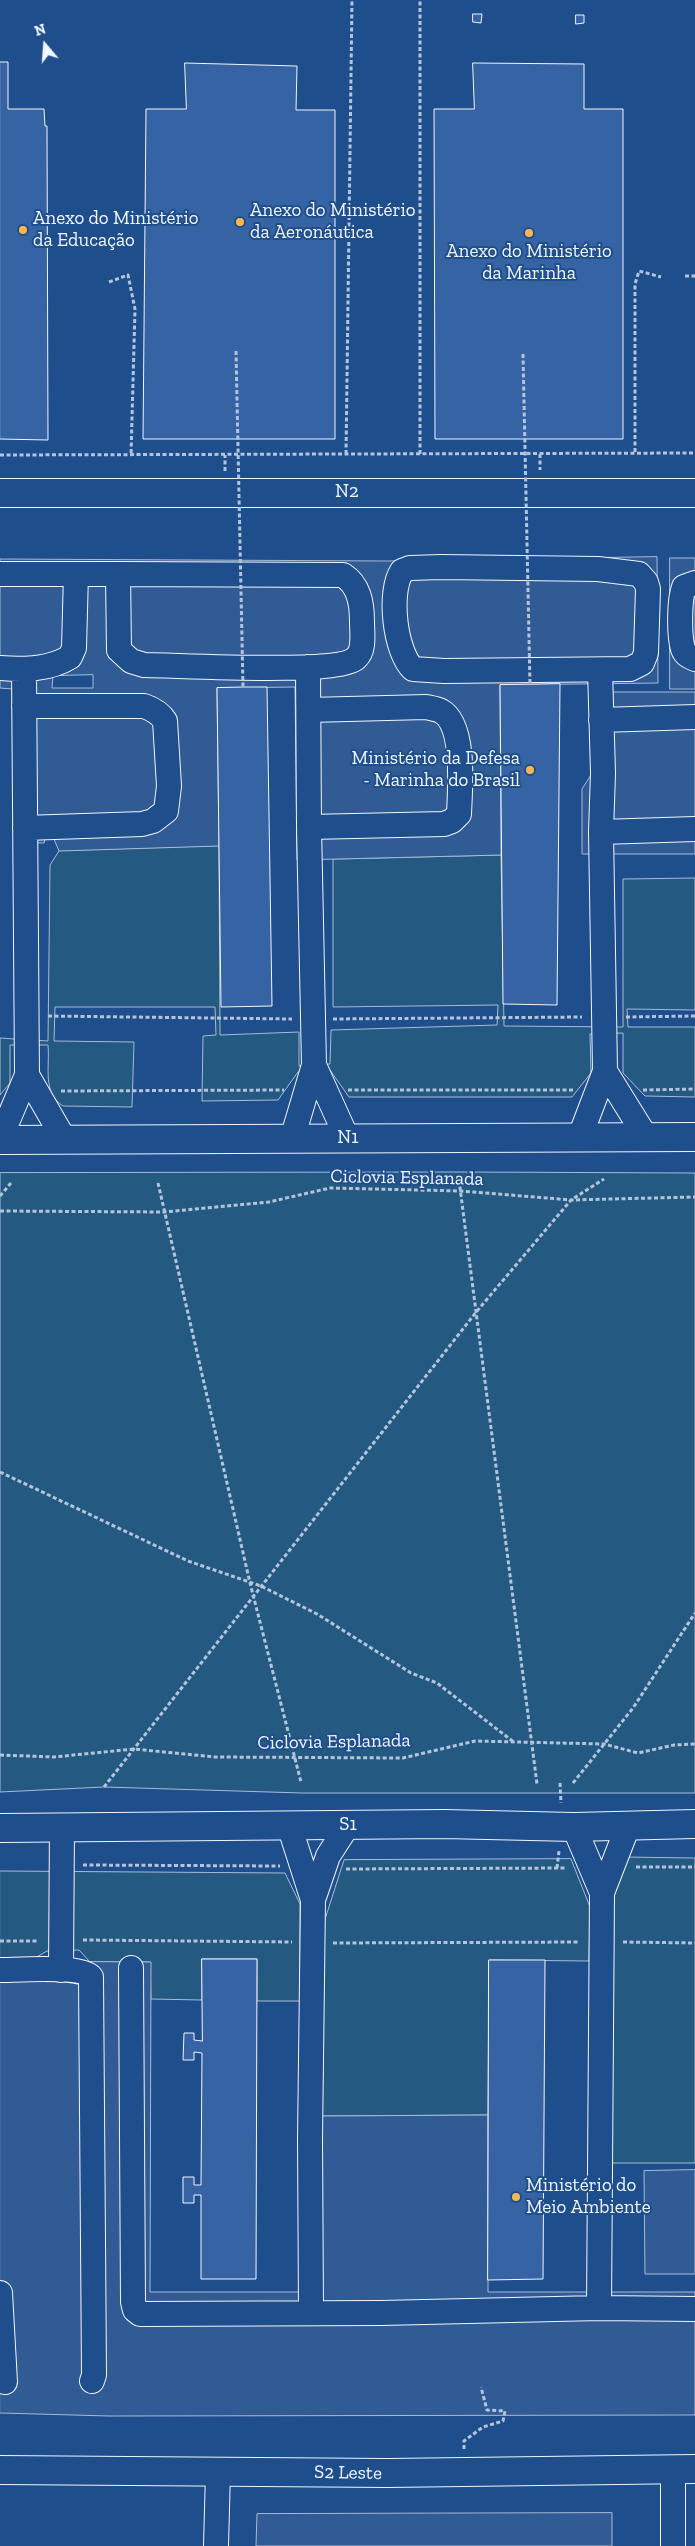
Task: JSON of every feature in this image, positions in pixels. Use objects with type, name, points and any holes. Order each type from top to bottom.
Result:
[{"type":"main road","name":"N2","points":[[0,493],[695,493]]},
{"type":"main road","name":"N1","points":[[0,1139],[690,1139]]},
{"type":"main road","name":"S1","points":[[0,1828],[289,1825],[574,1827],[694,1824]]},
{"type":"main road","name":"S2 Leste","points":[[0,2470],[462,2472],[684,2469]]},
{"type":"street","points":[[410,568],[598,569],[639,574],[646,582],[648,589],[646,653],[638,667],[600,670],[444,671],[413,669],[402,655],[398,639],[395,585],[397,578],[402,571],[410,568]]},
{"type":"street","points":[[0,574],[118,574],[343,575],[354,584],[359,594],[362,619],[362,647],[358,656],[346,664],[308,667],[144,665],[131,661],[119,650],[118,574]]},
{"type":"street","points":[[0,668],[24,670],[50,665],[70,657],[74,648],[76,574]]},
{"type":"street","points":[[695,583],[684,588],[681,595],[682,648],[685,654],[695,659]]},
{"type":"street","points":[[292,1139],[314,1065],[308,667]]},
{"type":"street","points":[[0,1139],[27,1075],[24,670]]},
{"type":"street","points":[[579,1139],[605,1071],[601,832],[603,773],[600,670]]},
{"type":"street","points":[[24,706],[144,706],[152,709],[162,715],[165,721],[169,786],[166,811],[153,821],[142,824],[25,828]]},
{"type":"street","points":[[309,710],[426,707],[441,710],[453,723],[457,738],[460,779],[459,814],[452,822],[444,824],[309,826]]},
{"type":"street","points":[[601,720],[695,717]]},
{"type":"street","points":[[601,832],[695,828]]},
{"type":"street","points":[[314,1065],[348,1138]]},
{"type":"street","points":[[605,1071],[646,1138]]},
{"type":"street","points":[[27,1075],[64,1139]]},
{"type":"street","points":[[289,1825],[312,1867],[311,2313]]},
{"type":"street","points":[[312,1867],[328,1856],[348,1825]]},
{"type":"street","points":[[61,1970],[62,1826]]},
{"type":"street","points":[[599,2308],[602,1867],[628,1826]]},
{"type":"street","points":[[574,1827],[602,1867]]},
{"type":"street","points":[[131,1968],[133,2302],[140,2314],[599,2308],[695,2309]]},
{"type":"street","points":[[0,1970],[61,1970],[84,1972],[91,1977],[94,2375],[92,2381]]},
{"type":"street","points":[[0,2293],[5,2382]]},
{"type":"street","points":[[673,2546],[684,2469]]},
{"type":"street","points":[[216,2546],[218,2472]]},
{"type":"path","points":[[346,454],[352,0]]},
{"type":"path","points":[[420,0],[420,454]]},
{"type":"path","points":[[635,452],[635,284],[639,272],[661,277]]},
{"type":"path","points":[[109,282],[128,275],[134,309],[131,455]]},
{"type":"path","points":[[685,276],[695,276]]},
{"type":"path","points":[[236,351],[243,687]]},
{"type":"path","points":[[523,354],[530,685]]},
{"type":"path","points":[[0,455],[635,452],[695,454]]},
{"type":"path","points":[[26,1016],[314,1020],[695,1016]]},
{"type":"path","points":[[104,1787],[477,1311],[572,1200],[604,1178]]},
{"type":"path","points":[[459,1180],[537,1784]]},
{"type":"path","points":[[0,1196],[11,1183]]},
{"type":"path","points":[[158,1183],[250,1583],[293,1757],[301,1782]]},
{"type":"path","name":"Ciclovia Esplanada","points":[[0,1212],[164,1212],[269,1202],[330,1188],[461,1191],[572,1200],[695,1197]]},
{"type":"path","points":[[0,1472],[188,1561],[261,1586],[317,1614],[412,1674],[437,1683],[516,1743]]},
{"type":"path","points":[[573,1783],[633,1708],[695,1613]]},
{"type":"path","name":"Ciclovia Esplanada","points":[[0,1755],[54,1757],[134,1749],[216,1757],[403,1758],[475,1741],[604,1744],[638,1753],[674,1745],[695,1744]]},
{"type":"path","points":[[82,1865],[695,1867]]},
{"type":"path","points":[[80,1940],[313,1943],[695,1943]]},
{"type":"path","points":[[0,1941],[43,1941]]},
{"type":"path","points":[[462,2472],[464,2441],[483,2427],[504,2421],[505,2411],[487,2410],[481,2387]]},
{"type":"shaded area","points":[[657,557],[658,683],[500,685],[501,855],[297,860],[295,687],[217,688],[219,846],[59,851],[51,832],[46,836],[44,843],[14,842],[12,689],[0,688],[0,559],[387,561]],"holes":[[[93,675],[93,688],[52,688],[53,676]]]},
{"type":"shaded area","points":[[670,558],[695,558],[695,689],[670,689]]},
{"type":"shaded area","points":[[591,692],[695,692],[695,854],[582,854],[582,789],[591,775]]},
{"type":"shaded area","points":[[219,846],[220,1035],[299,1032],[299,1066],[330,1064],[331,1030],[497,1025],[498,1005],[333,1007],[333,859],[501,855],[504,1026],[623,1027],[623,879],[695,878],[695,1010],[627,1009],[628,1027],[695,1027],[695,1097],[645,1096],[623,1073],[623,1033],[590,1034],[591,1073],[572,1097],[349,1097],[330,1070],[298,1072],[278,1100],[202,1101],[203,1036],[216,1035],[215,1007],[55,1007],[54,1041],[134,1042],[132,1107],[63,1106],[56,1101],[48,1079],[48,1045],[10,1045],[10,1083],[0,1095],[0,1038],[48,1041],[50,865],[59,851]]},
{"type":"shaded area","points":[[0,1173],[695,1173],[695,1793],[302,1793],[104,1787],[0,1792]]},
{"type":"shaded area","points":[[622,1857],[695,1858],[695,2163],[608,2163],[610,1873]]},
{"type":"shaded area","points":[[571,1859],[590,1907],[589,1961],[489,1960],[488,2115],[322,2116],[319,1938],[344,1860]]},
{"type":"shaded area","points":[[0,1871],[285,1873],[300,1904],[300,2001],[257,2001],[257,1959],[202,1959],[202,2000],[151,1999],[150,1962],[90,1962],[79,1950],[47,1951],[30,1961],[0,1961]]},
{"type":"shaded area","points":[[0,1961],[151,1962],[150,2292],[322,2292],[322,2116],[488,2115],[488,2292],[695,2292],[695,2415],[109,2416],[0,2413]]},
{"type":"shaded area","points":[[695,2170],[695,2274],[645,2274],[644,2171]]},
{"type":"shaded area","points":[[612,2513],[612,2546],[256,2546],[257,2514]]},
{"type":"building","points":[[473,14],[482,14],[481,23],[473,22]]},
{"type":"building","points":[[576,15],[584,15],[584,23],[576,24]]},
{"type":"building","name":"Anexo do Ministério da Educação","points":[[0,62],[8,62],[8,109],[44,109],[45,126],[47,126],[48,440],[0,439]]},
{"type":"building","name":"Anexo do Ministério da Aeronáutica","points":[[185,63],[297,66],[296,110],[335,110],[335,439],[143,439],[146,109],[186,109]]},
{"type":"building","name":"Anexo do Ministério da Marinha","points":[[473,63],[584,64],[584,109],[623,109],[623,439],[435,439],[434,109],[474,109]]},
{"type":"building","name":"Ministério da Defesa - Marinha do Brasil","points":[[560,684],[557,1005],[503,1004],[500,685]]},
{"type":"building","points":[[267,687],[272,1006],[221,1007],[217,688]]},
{"type":"building","points":[[202,1959],[257,1959],[256,2279],[201,2279],[201,2195],[194,2195],[194,2203],[183,2203],[183,2177],[194,2177],[194,2185],[201,2185],[202,2053],[194,2052],[194,2060],[183,2060],[184,2033],[194,2033],[194,2040],[202,2041]]},
{"type":"building","name":"Ministério do Meio Ambiente","points":[[489,1960],[545,1960],[543,2279],[488,2280]]},
{"type":"place","name":"Anexo do Ministério da Aeronáutica","points":[[240,222]]},
{"type":"place","name":"Anexo do Ministério da Educação","points":[[23,230]]},
{"type":"place","name":"Anexo do Ministério da Marinha","points":[[529,233]]},
{"type":"place","name":"Ministério da Defesa - Marinha do Brasil","points":[[530,770]]},
{"type":"place","name":"Ministério do Meio Ambiente","points":[[516,2197]]}]
